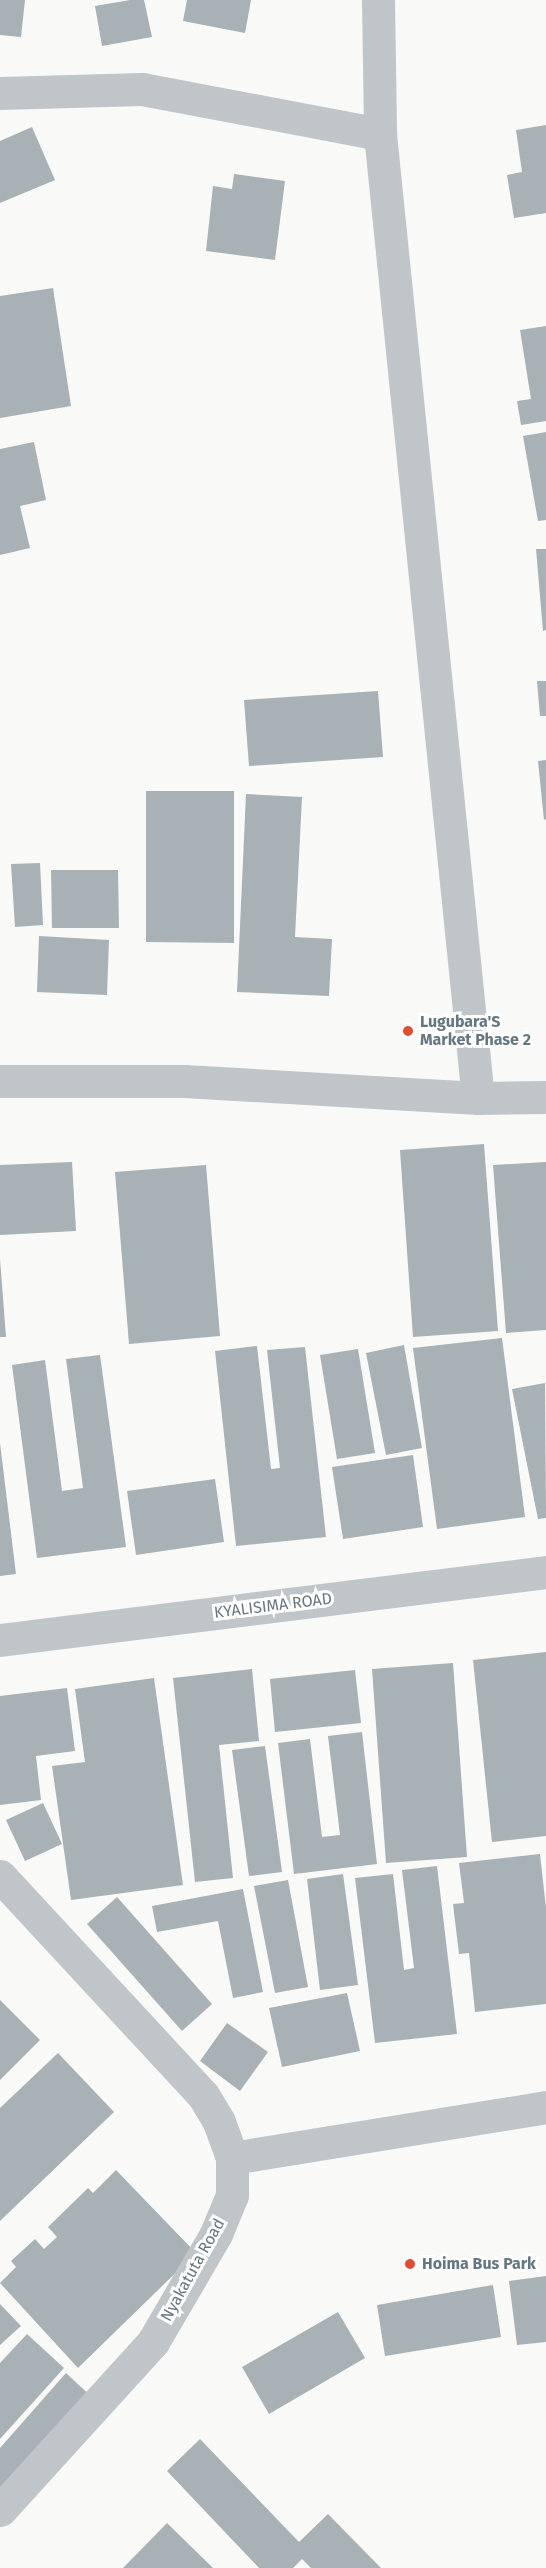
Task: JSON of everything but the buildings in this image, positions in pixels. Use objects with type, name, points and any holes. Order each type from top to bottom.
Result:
[{"type":"street","points":[[378,0],[380,134],[478,1098]]},
{"type":"street","points":[[0,93],[141,89],[380,134]]},
{"type":"street","points":[[0,1081],[184,1081],[478,1098],[546,1097]]},
{"type":"street","name":"KYALISIMA ROAD","points":[[0,1640],[546,1572]]},
{"type":"street","name":"Nyakatuta Road","points":[[0,1876],[202,2095],[219,2122],[232,2158],[232,2195],[216,2234],[153,2342],[0,2510]]},
{"type":"street","points":[[232,2158],[546,2107]]},
{"type":"place","name":"Lugubara'S Market Phase 2","points":[[408,1031]]},
{"type":"place","name":"Hoima Bus Park","points":[[410,2264]]}]
